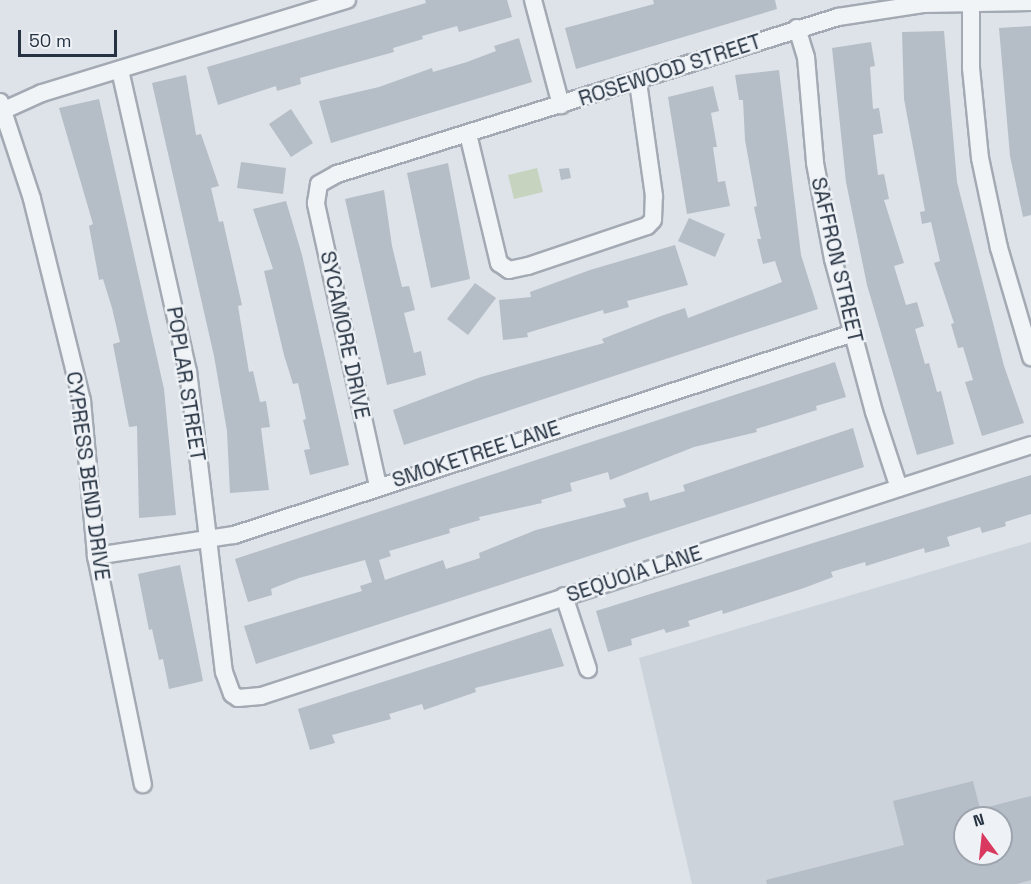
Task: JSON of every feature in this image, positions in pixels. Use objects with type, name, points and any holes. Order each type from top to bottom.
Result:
[{"type":"street","points":[[1,108],[42,93],[347,0]]},
{"type":"street","points":[[532,0],[561,105]]},
{"type":"street","points":[[971,2],[971,68],[980,158],[999,248],[1031,357]]},
{"type":"street","name":"ROSEWOOD STREET","points":[[318,184],[337,174],[638,82],[797,28],[886,8],[971,2],[1031,2]]},
{"type":"street","name":"SAFFRON STREET","points":[[797,28],[806,57],[823,213],[853,333],[899,488]]},
{"type":"street","name":"POPLAR STREET","points":[[120,69],[188,371],[206,540],[224,672],[232,694],[238,698]]},
{"type":"street","points":[[468,134],[499,263],[503,268],[528,267],[646,226],[653,220],[654,196],[638,82]]},
{"type":"street","name":"CYPRESS BEND DRIVE","points":[[1,108],[32,199],[82,401],[96,556],[143,784]]},
{"type":"street","name":"SYCAMORE DRIVE","points":[[318,184],[316,203],[378,486]]},
{"type":"street","name":"SMOKETREE LANE","points":[[96,556],[206,540],[853,333]]},
{"type":"street","name":"SEQUOIA LANE","points":[[238,698],[261,696],[1031,445]]},
{"type":"street","points":[[564,596],[588,669]]},
{"type":"shaded area","points":[[1031,542],[1031,884],[692,884],[639,658]]},
{"type":"green space","points":[[537,168],[543,192],[514,199],[508,175]]},
{"type":"building","points":[[425,0],[507,0],[512,17],[459,32],[457,26],[422,36],[423,39],[393,48],[394,52],[300,78],[301,84],[277,91],[276,86],[218,105],[207,67],[426,3]]},
{"type":"building","points":[[653,0],[775,0],[777,9],[576,69],[565,28],[654,4]]},
{"type":"building","points":[[1031,26],[1031,215],[1023,217],[1010,156],[999,28]]},
{"type":"building","points":[[944,31],[957,182],[1004,366],[1024,423],[982,436],[965,382],[973,380],[963,347],[958,348],[951,324],[954,323],[934,263],[940,261],[931,222],[922,224],[920,212],[925,211],[904,99],[902,32]]},
{"type":"building","points":[[519,38],[532,82],[331,143],[319,101],[379,87],[432,68],[433,72],[467,62],[496,51],[494,46]]},
{"type":"building","points":[[871,42],[875,66],[870,67],[873,109],[879,108],[883,133],[873,135],[878,175],[884,174],[889,199],[884,200],[904,263],[894,266],[906,305],[917,302],[924,326],[915,329],[925,364],[929,363],[937,392],[941,391],[954,444],[917,455],[867,285],[846,182],[832,48]]},
{"type":"building","points":[[779,70],[801,255],[818,309],[404,445],[393,410],[481,377],[604,343],[602,339],[685,308],[688,318],[782,282],[775,261],[763,264],[757,239],[761,239],[754,207],[757,206],[745,140],[743,100],[739,100],[735,75]]},
{"type":"building","points":[[186,75],[196,135],[201,134],[219,186],[211,188],[219,222],[223,221],[242,305],[238,306],[249,372],[253,371],[260,402],[266,401],[270,427],[261,428],[269,490],[230,493],[227,431],[214,356],[152,83]]},
{"type":"building","points":[[713,86],[719,111],[711,113],[717,147],[713,147],[718,182],[725,181],[730,206],[687,214],[668,97]]},
{"type":"building","points":[[99,99],[164,389],[176,515],[139,518],[137,426],[129,427],[113,344],[120,342],[103,279],[99,280],[89,226],[93,224],[59,108]]},
{"type":"building","points":[[291,109],[313,143],[291,157],[269,124]]},
{"type":"building","points":[[241,162],[286,168],[283,194],[237,188]]},
{"type":"building","points":[[448,163],[470,279],[431,288],[407,173]]},
{"type":"building","points":[[569,168],[571,178],[561,180],[559,169]]},
{"type":"building","points":[[384,190],[392,246],[402,287],[409,286],[415,310],[404,313],[414,353],[421,351],[426,375],[387,385],[345,199]]},
{"type":"building","points":[[286,201],[302,255],[349,465],[310,475],[304,450],[310,449],[303,420],[306,419],[298,383],[293,384],[284,355],[264,271],[273,269],[253,209]]},
{"type":"building","points":[[689,218],[725,234],[715,257],[678,241]]},
{"type":"building","points":[[675,245],[688,285],[627,301],[629,307],[604,314],[603,310],[527,333],[528,337],[503,340],[499,300],[531,297],[530,292],[590,270]]},
{"type":"building","points":[[475,283],[496,298],[468,335],[447,319]]},
{"type":"building","points":[[835,362],[846,397],[816,406],[817,410],[756,429],[757,432],[694,447],[610,480],[608,472],[570,483],[572,491],[541,500],[542,503],[479,517],[480,520],[449,529],[450,533],[389,551],[391,556],[379,560],[385,580],[443,560],[446,569],[480,558],[479,553],[536,530],[626,507],[623,499],[648,492],[650,501],[685,491],[683,485],[853,428],[864,467],[256,664],[244,626],[362,591],[360,586],[372,582],[365,560],[299,578],[271,589],[272,595],[248,602],[235,559]]},
{"type":"building","points":[[1031,475],[1031,514],[1005,522],[1006,526],[982,533],[980,527],[947,537],[950,546],[925,553],[924,548],[866,566],[865,562],[831,572],[833,577],[804,588],[723,614],[722,610],[688,621],[690,626],[666,633],[664,629],[631,639],[632,645],[608,652],[596,611]]},
{"type":"building","points":[[180,565],[203,681],[169,689],[163,659],[159,660],[152,629],[149,630],[138,574]]},
{"type":"building","points":[[551,628],[564,666],[475,688],[476,692],[424,710],[422,704],[389,714],[391,719],[332,735],[335,743],[310,750],[298,709]]},
{"type":"building","points":[[973,781],[979,806],[953,806],[953,866],[1013,866],[1013,806],[992,806],[1031,796],[1031,880],[1017,884],[767,884],[766,880],[904,845],[893,801]]}]
